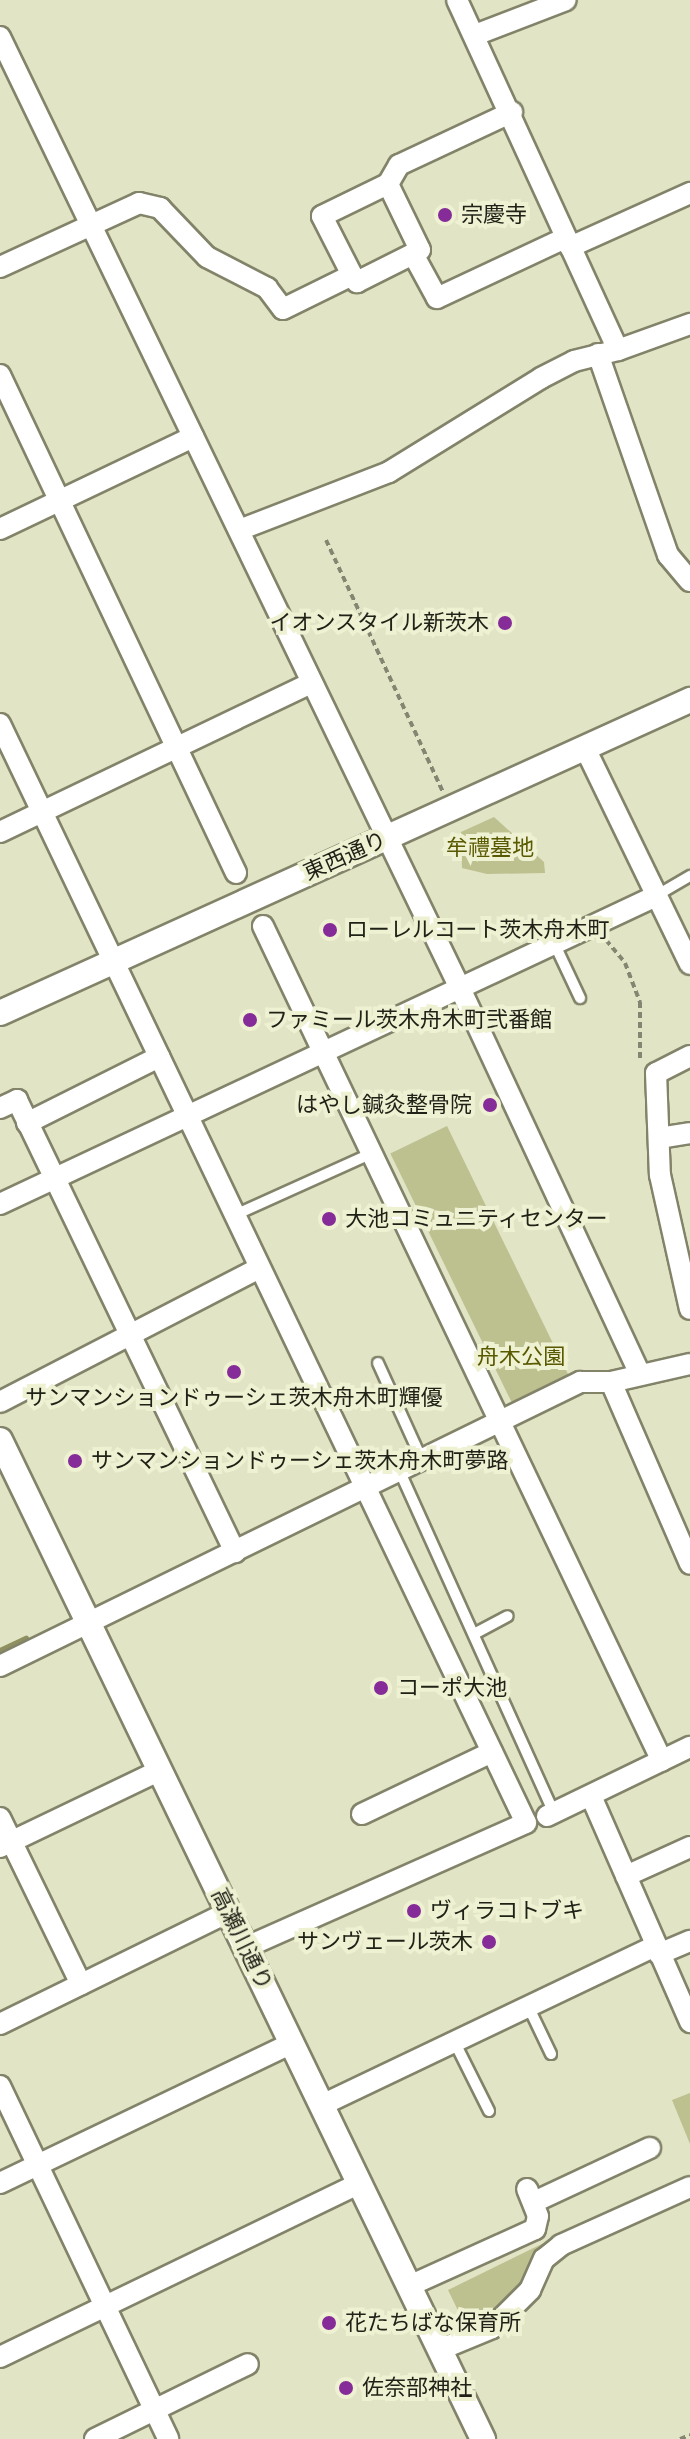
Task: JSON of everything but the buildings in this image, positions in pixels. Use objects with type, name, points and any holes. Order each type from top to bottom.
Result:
[{"type":"street","points":[[457,0],[512,112],[568,242],[608,352],[668,555],[690,581]]},
{"type":"street","points":[[475,35],[566,0]]},
{"type":"street","points":[[0,37],[459,986],[640,1374]]},
{"type":"street","points":[[388,184],[420,250],[357,282],[322,216],[388,184],[399,165],[512,112]]},
{"type":"street","points":[[413,254],[437,298],[690,193]]},
{"type":"street","points":[[0,267],[139,203],[160,208],[207,257],[267,288],[283,309],[352,275]]},
{"type":"street","points":[[239,530],[415,460],[541,378],[690,324]]},
{"type":"street","points":[[0,375],[179,745],[236,873]]},
{"type":"street","points":[[0,529],[193,437]]},
{"type":"street","points":[[0,832],[311,683]]},
{"type":"street","name":"東西通り","points":[[0,1013],[690,700]]},
{"type":"street","points":[[0,724],[526,1823],[246,1947]]},
{"type":"street","points":[[585,748],[654,897],[690,964]]},
{"type":"street","points":[[0,1204],[189,1119],[459,986],[654,897]]},
{"type":"street","points":[[263,926],[662,1761]]},
{"type":"street","points":[[690,1056],[656,1073],[659,1138],[681,1236],[690,1309]]},
{"type":"street","points":[[27,1123],[159,1057]]},
{"type":"street","points":[[0,1108],[17,1100],[235,1552]]},
{"type":"street","points":[[659,1138],[690,1133]]},
{"type":"street","points":[[0,1402],[260,1268]]},
{"type":"street","points":[[0,1666],[580,1382],[611,1382],[690,1364]]},
{"type":"street","points":[[611,1382],[690,1564]]},
{"type":"street","name":"高瀬川通り","points":[[0,1440],[483,2439]]},
{"type":"street","points":[[551,1814],[690,1747]]},
{"type":"street","points":[[362,1814],[492,1752]]},
{"type":"street","points":[[6,1844],[161,1770]]},
{"type":"street","points":[[591,1796],[690,2022]]},
{"type":"street","points":[[0,1818],[6,1844],[81,1984]]},
{"type":"street","points":[[626,1876],[690,1847]]},
{"type":"street","points":[[0,2024],[229,1912]]},
{"type":"street","points":[[322,2105],[657,1950],[690,1941]]},
{"type":"street","points":[[0,2183],[292,2043]]},
{"type":"street","points":[[0,2086],[168,2439]]},
{"type":"street","points":[[409,2286],[535,2229],[538,2216],[530,2195],[650,2148]]},
{"type":"street","points":[[0,2357],[360,2183]]},
{"type":"street","points":[[439,2350],[492,2328],[530,2290],[544,2259],[561,2245],[690,2187]]},
{"type":"street","points":[[95,2439],[248,2364]]},
{"type":"lane","points":[[654,897],[690,876]]},
{"type":"lane","points":[[554,943],[580,998]]},
{"type":"lane","points":[[235,1215],[372,1153]]},
{"type":"lane","points":[[378,1363],[422,1460]]},
{"type":"lane","points":[[400,1472],[551,1814]]},
{"type":"lane","points":[[474,1634],[508,1616]]},
{"type":"lane","points":[[529,2008],[551,2054]]},
{"type":"lane","points":[[455,2043],[489,2111]]},
{"type":"path","points":[[326,540],[451,808]]},
{"type":"path","points":[[594,925],[625,963],[640,1002],[639,1066],[656,1073]]},
{"type":"path","points":[[680,2439],[690,2435]]},
{"type":"green space","name":"牟禮墓地","points":[[494,817],[544,862],[545,873],[487,874],[462,868],[461,832]]},
{"type":"green space","name":"舟木公園","points":[[447,1126],[568,1375],[512,1403],[390,1154]]},
{"type":"green space","points":[[690,2093],[690,2144],[672,2100]]},
{"type":"green space","points":[[552,2239],[515,2295],[470,2335],[448,2290]]},
{"type":"waterway","points":[[0,1651],[26,1639]]},
{"type":"place","name":"宗慶寺","points":[[445,215]]},
{"type":"place","name":"イオンスタイル新茨木","points":[[505,623]]},
{"type":"place","name":"ローレルコート茨木舟木町","points":[[330,930]]},
{"type":"place","name":"ファミール茨木舟木町弐番館","points":[[250,1020]]},
{"type":"place","name":"はやし鍼灸整骨院","points":[[490,1105]]},
{"type":"place","name":"大池コミュニティセンター","points":[[329,1219]]},
{"type":"place","name":"サンマンションドゥーシェ茨木舟木町輝優","points":[[234,1372]]},
{"type":"place","name":"サンマンションドゥーシェ茨木舟木町夢路","points":[[75,1461]]},
{"type":"place","name":"コーポ大池","points":[[381,1688]]},
{"type":"place","name":"ヴィラコトブキ","points":[[414,1911]]},
{"type":"place","name":"サンヴェール茨木","points":[[489,1942]]},
{"type":"place","name":"花たちばな保育所","points":[[329,2323]]},
{"type":"place","name":"佐奈部神社","points":[[346,2388]]}]
